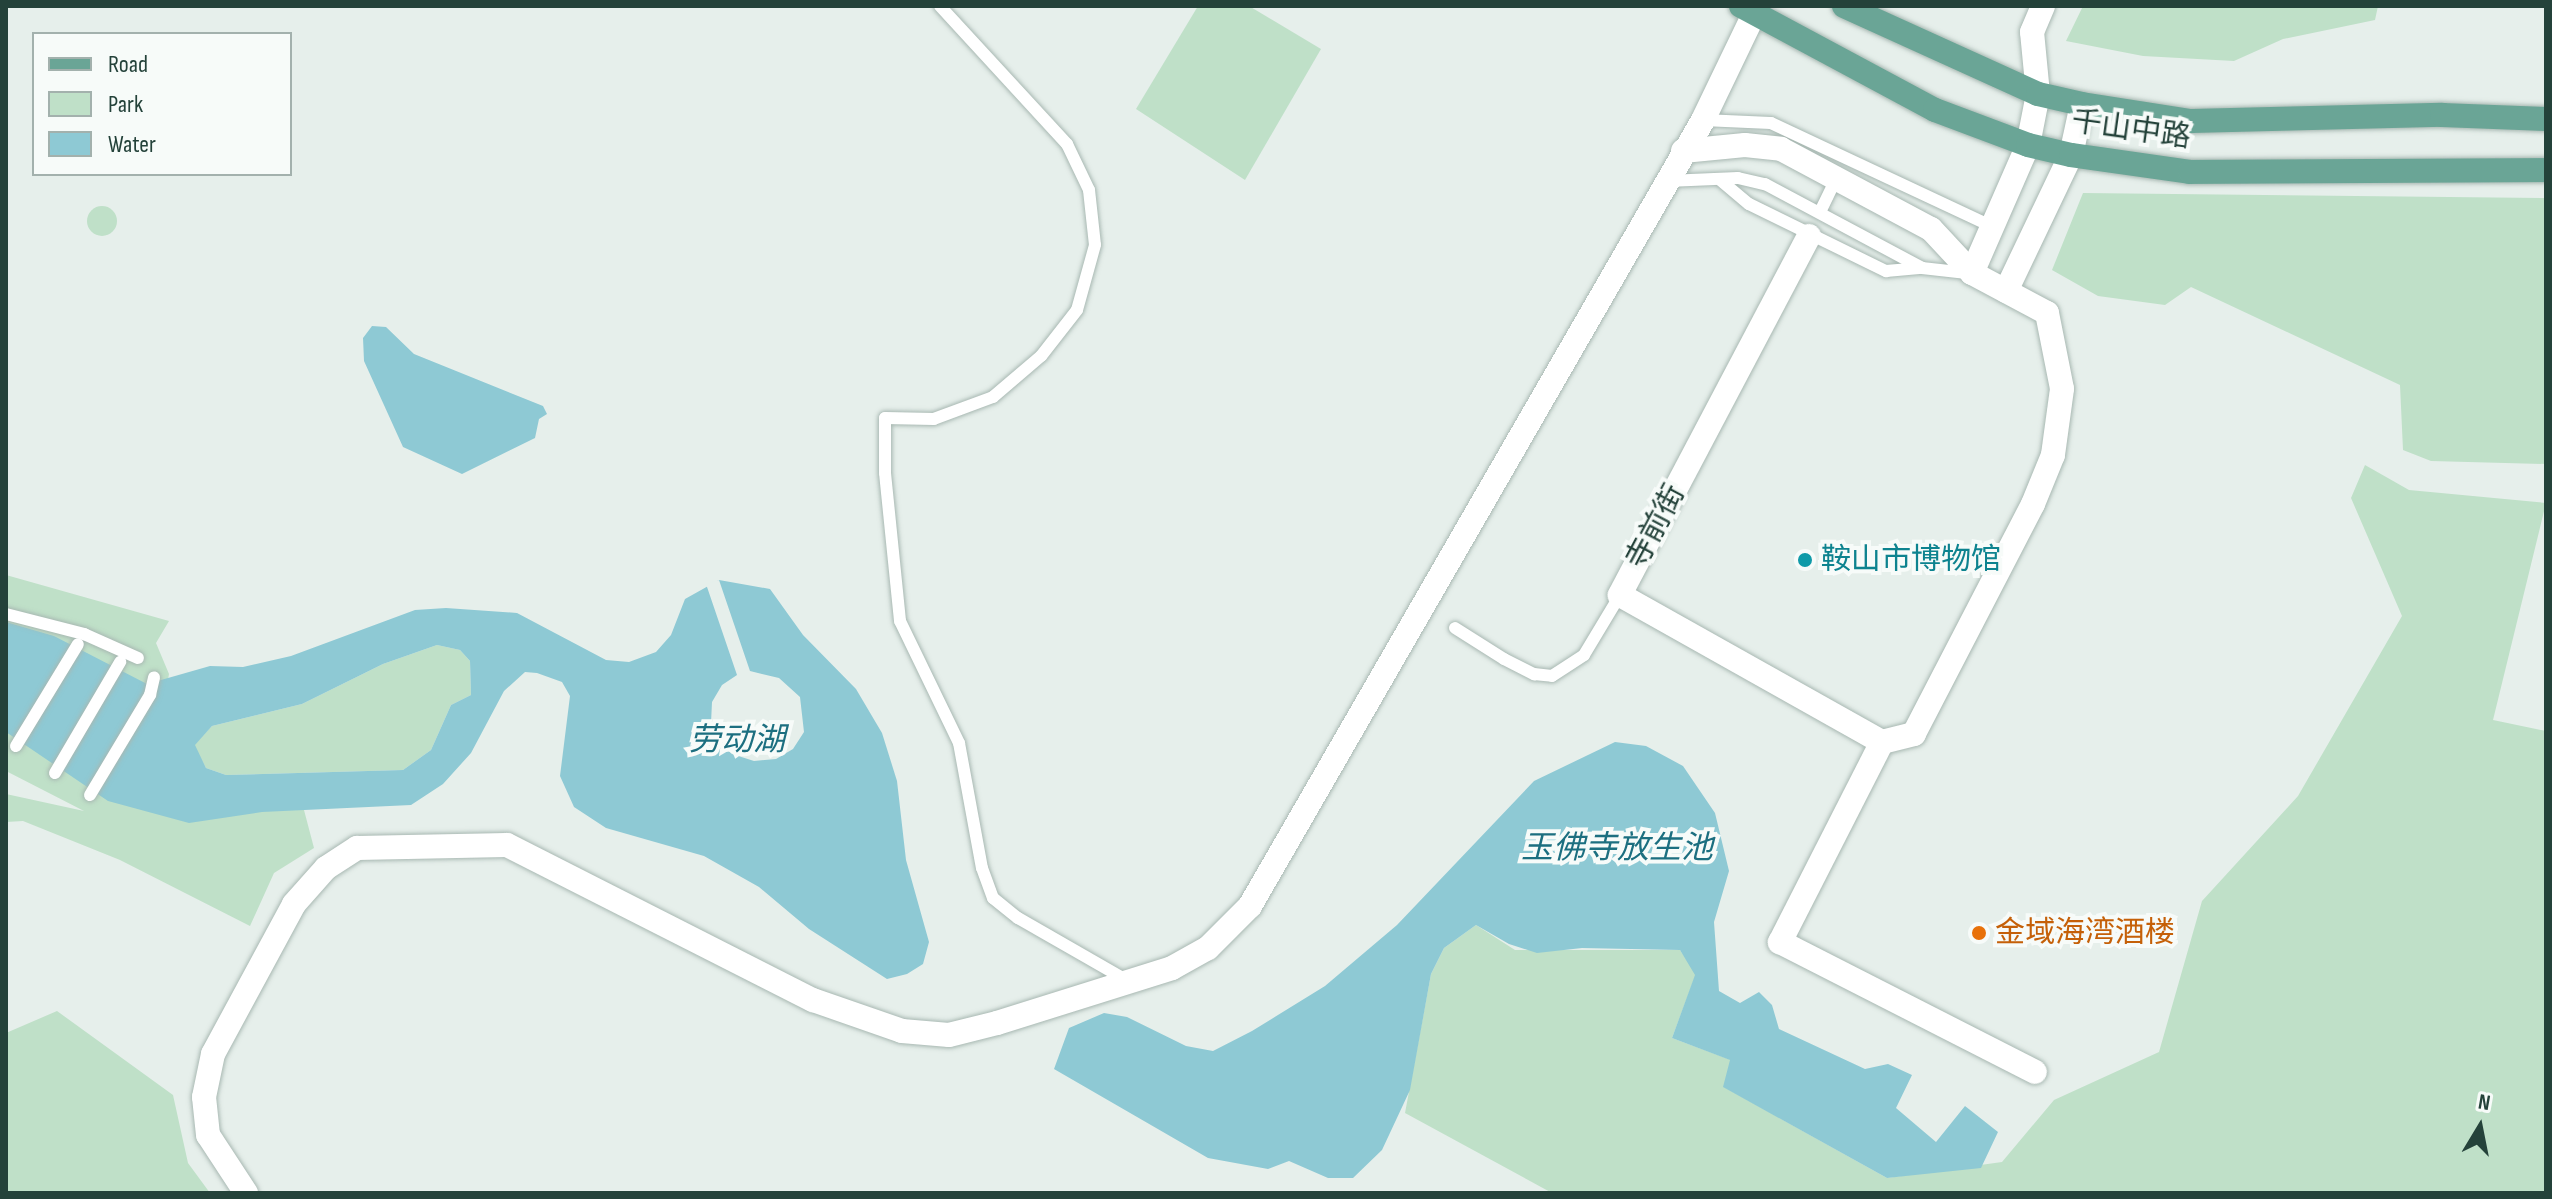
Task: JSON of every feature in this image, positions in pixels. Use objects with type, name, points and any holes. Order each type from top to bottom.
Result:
[{"type":"main road","name":"千山中路","points":[[1844,6],[2038,94],[2082,104],[2191,121],[2442,115],[2546,119]]},
{"type":"main road","name":"千山中路","points":[[1748,9],[1935,110],[2028,145],[2071,155],[2190,172],[2546,170]]},
{"type":"street","points":[[1972,273],[2028,145],[2038,94],[2032,32],[2043,6]]},
{"type":"street","points":[[246,1193],[208,1135],[204,1097],[213,1054],[294,904],[326,868],[357,848],[507,845],[813,1000],[902,1031],[949,1035],[1054,1007],[1172,968],[1208,948],[1250,906],[1664,181],[1703,120],[1748,9]]},
{"type":"street","points":[[2006,291],[2071,155],[2082,104]]},
{"type":"street","points":[[1683,151],[1745,145],[1781,149],[1931,229],[1972,273],[2047,313],[2062,389],[2053,455],[2033,504],[1914,734],[1882,742],[1780,942],[2035,1072]]},
{"type":"street","name":"寺前街","points":[[1809,236],[1620,595],[1882,742]]},
{"type":"lane","points":[[940,6],[1067,144],[1089,190],[1095,245],[1077,310],[1041,356],[993,397],[934,419],[885,418],[885,473],[900,621],[959,743],[982,868],[993,898],[1128,981]]},
{"type":"lane","points":[[1703,120],[1771,123],[1993,227]]},
{"type":"lane","points":[[1664,181],[1719,179],[1765,184],[1922,268]]},
{"type":"lane","points":[[1719,179],[1749,204],[1886,271],[1922,268],[1972,273]]},
{"type":"lane","points":[[1820,212],[1836,179]]},
{"type":"lane","points":[[1455,628],[1534,674],[1552,676],[1584,655],[1620,595]]},
{"type":"lane","points":[[6,614],[84,634],[138,658]]},
{"type":"lane","points":[[16,746],[78,644]]},
{"type":"lane","points":[[55,773],[120,662]]},
{"type":"lane","points":[[90,795],[150,695],[154,677]]},
{"type":"green space","points":[[1198,6],[1249,6],[1321,49],[1245,180],[1136,109]]},
{"type":"green space","points":[[2083,6],[2378,6],[2375,20],[2283,39],[2234,61],[2143,56],[2066,41]]},
{"type":"green space","points":[[2083,193],[2546,198],[2546,464],[2431,461],[2403,450],[2400,385],[2191,287],[2165,305],[2098,296],[2052,270]]},
{"type":"green space","points":[[102,206],[112,211],[117,221],[112,231],[102,236],[92,231],[87,221],[92,211]]},
{"type":"green space","points":[[2365,465],[2409,490],[2546,503],[2493,720],[2546,731],[2546,1193],[1552,1193],[1405,1113],[1431,974],[1444,948],[1476,925],[1515,950],[1680,950],[1696,974],[1672,1038],[1731,1060],[1724,1087],[1887,1178],[2002,1162],[2054,1100],[2159,1052],[2202,901],[2298,796],[2402,616],[2351,498]]},
{"type":"green space","points":[[6,575],[169,621],[156,643],[169,674],[145,811],[304,810],[314,848],[274,873],[250,926],[120,860],[23,821],[6,822],[6,794],[84,811],[6,771]]},
{"type":"green space","points":[[437,645],[460,650],[470,661],[471,695],[451,705],[431,750],[403,770],[226,775],[206,768],[194,745],[212,726],[302,704],[383,664]]},
{"type":"green space","points":[[57,1011],[173,1095],[188,1163],[210,1193],[6,1193],[6,1033]]},
{"type":"water","points":[[372,326],[386,327],[414,354],[543,406],[547,414],[539,419],[535,438],[462,474],[403,447],[364,361],[363,338]]},
{"type":"water","name":"劳动湖","points":[[719,580],[770,589],[803,635],[856,689],[882,733],[897,781],[906,860],[929,942],[923,964],[907,974],[887,979],[809,929],[759,887],[704,856],[606,828],[574,807],[560,776],[570,696],[562,682],[537,673],[525,672],[504,691],[471,753],[443,784],[411,805],[262,812],[189,823],[108,801],[6,732],[6,622],[54,636],[147,684],[210,666],[243,667],[291,656],[415,610],[446,608],[517,613],[606,660],[629,662],[656,652],[671,635],[685,599]],"holes":[[[437,645],[460,650],[470,661],[471,695],[451,705],[431,750],[403,770],[226,775],[206,768],[195,745],[212,726],[302,704],[383,664]]]},
{"type":"water","name":"玉佛寺放生池","points":[[1615,742],[1646,746],[1683,766],[1715,813],[1729,871],[1714,922],[1719,991],[1740,1003],[1759,992],[1772,1005],[1779,1029],[1865,1069],[1888,1064],[1912,1075],[1896,1108],[1936,1142],[1965,1106],[1998,1132],[1981,1168],[1887,1178],[1723,1087],[1730,1060],[1672,1038],[1695,975],[1680,950],[1582,948],[1537,953],[1509,944],[1476,925],[1444,948],[1431,974],[1410,1090],[1382,1150],[1353,1178],[1328,1178],[1289,1161],[1268,1169],[1208,1158],[1054,1069],[1069,1028],[1104,1013],[1127,1017],[1186,1046],[1213,1051],[1252,1031],[1325,986],[1397,925],[1534,781]]},
{"type":"pier","points":[[719,580],[750,671],[779,678],[800,697],[804,732],[793,749],[776,759],[754,761],[732,754],[717,740],[711,723],[712,702],[722,685],[737,675],[706,584]]},
{"type":"place","name":"鞍山市博物馆","points":[[1805,560]]},
{"type":"place","name":"金域海湾酒楼","points":[[1979,933]]}]
